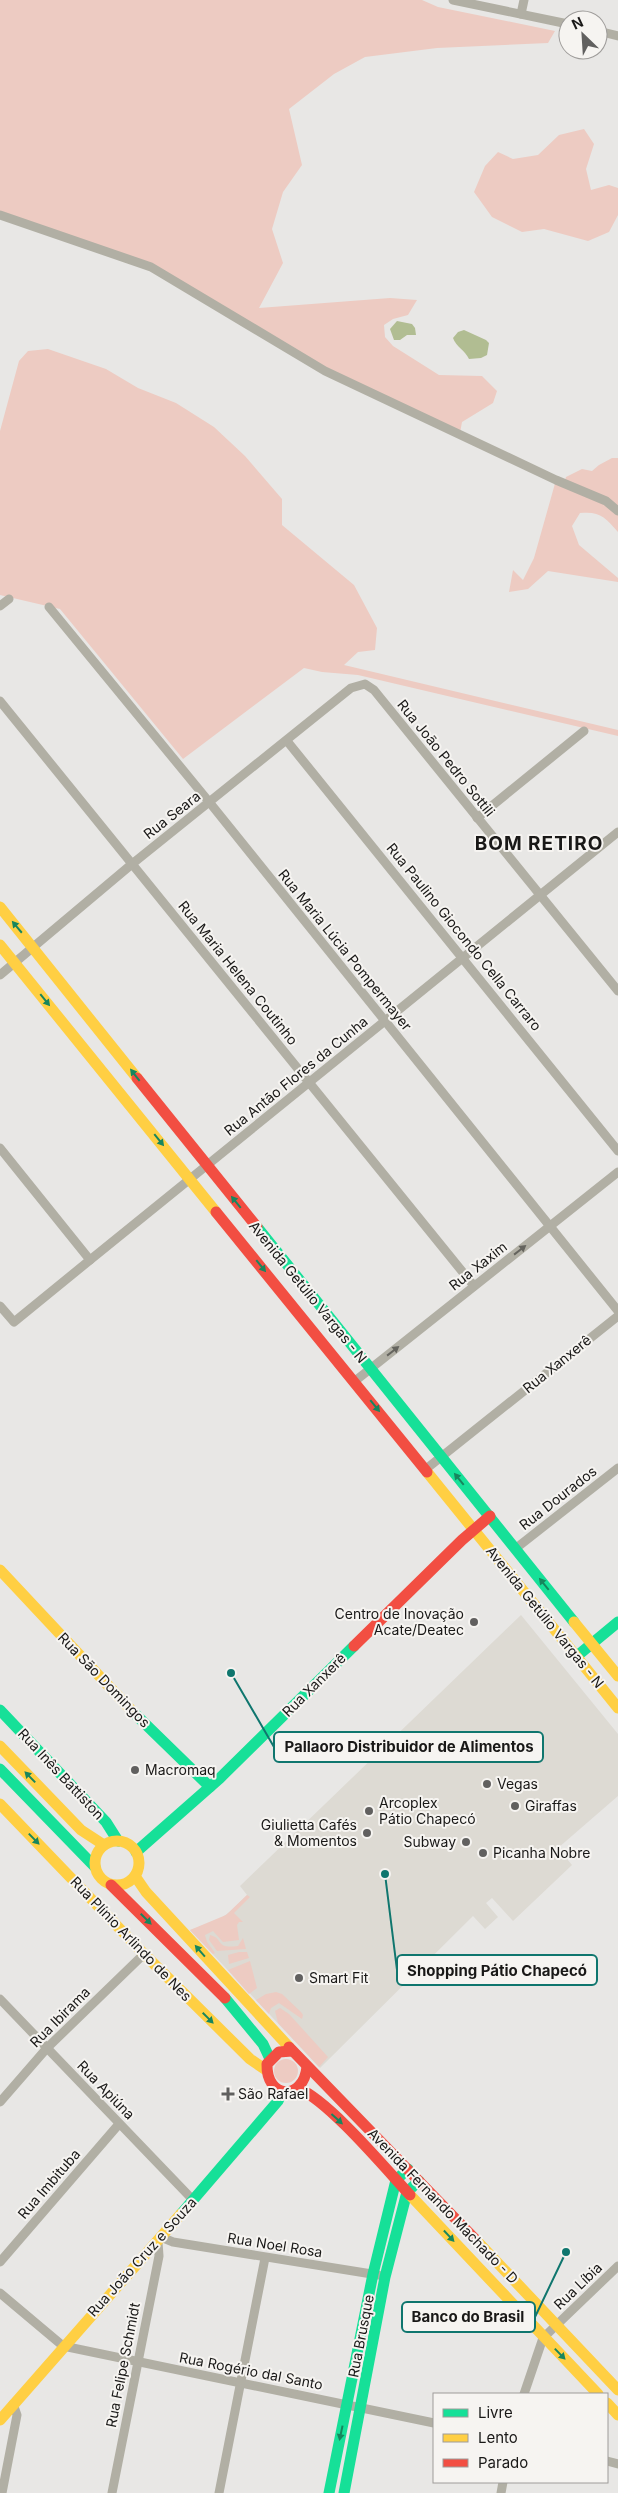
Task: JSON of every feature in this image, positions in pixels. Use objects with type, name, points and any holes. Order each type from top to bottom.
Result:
[{"type":"street","points":[[453,0],[558,22]]},
{"type":"street","points":[[521,14],[524,0]]},
{"type":"street","points":[[0,215],[151,267],[326,371],[556,480],[606,501],[618,511]]},
{"type":"street","points":[[0,606],[9,599]]},
{"type":"street","name":"Rua Maria Lúcia Pompermayer","points":[[49,607],[210,803],[618,1311]]},
{"type":"street","name":"Rua Seara","points":[[0,975],[132,864],[351,688],[365,684]]},
{"type":"street","name":"Rua João Pedro Sottili","points":[[365,684],[374,690],[538,895],[618,991]]},
{"type":"street","name":"Rua Maria Helena Coutinho","points":[[0,701],[474,1286]]},
{"type":"street","points":[[477,818],[584,731]]},
{"type":"street","name":"Rua Paulino Giocondo Cella Carraro","points":[[287,741],[618,1151]]},
{"type":"street","name":"Rua Antão Flores da Cunha","points":[[0,1306],[14,1322],[28,1313],[90,1260],[618,832]]},
{"type":"street","name":"Avenida Getúlio Vargas - N","points":[[0,906],[618,1676]]},
{"type":"street","name":"Avenida Getúlio Vargas - N","points":[[0,945],[618,1708]]},
{"type":"street","points":[[0,1148],[90,1260]]},
{"type":"street","name":"Rua Xaxim","points":[[355,1381],[618,1172]]},
{"type":"street","name":"Rua Xanxerê","points":[[426,1469],[618,1316]]},
{"type":"street","name":"Rua Dourados","points":[[515,1549],[618,1468]]},
{"type":"street","name":"Rua Xanxerê","points":[[136,1852],[210,1787],[474,1528],[490,1516]]},
{"type":"street","name":"Rua São Domingos","points":[[0,1570],[135,1714],[210,1787]]},
{"type":"street","points":[[539,1609],[553,1606],[575,1622]]},
{"type":"street","points":[[576,1656],[618,1622]]},
{"type":"street","name":"Rua Inês Battiston","points":[[0,1710],[106,1822],[118,1841]]},
{"type":"street","points":[[0,1746],[81,1830],[104,1845]]},
{"type":"street","points":[[0,1769],[94,1867],[100,1878],[111,1885],[233,2008],[263,2042],[269,2052],[267,2080],[273,2088],[282,2092],[291,2092],[299,2089],[306,2080],[308,2068],[301,2058],[292,2051],[146,1892],[135,1876]]},
{"type":"street","name":"Rua Plínio Arlindo de Nes","points":[[0,1804],[144,1954],[250,2059],[268,2065]]},
{"type":"street","points":[[94,1867],[96,1854],[104,1845],[118,1841],[131,1846],[136,1852],[139,1863],[135,1876],[124,1884],[111,1885]]},
{"type":"street","name":"Rua Ibirama","points":[[0,2102],[47,2048],[144,1954]]},
{"type":"street","name":"Rua Apiúna","points":[[0,1999],[193,2200]]},
{"type":"street","points":[[268,2065],[279,2052],[292,2051]]},
{"type":"street","name":"Avenida Fernando Machado - D","points":[[308,2068],[419,2180],[618,2390]]},
{"type":"street","name":"Avenida Fernando Machado - D","points":[[299,2089],[307,2092],[345,2126],[543,2338],[597,2393]]},
{"type":"street","name":"Rua João Cruz e Souza","points":[[0,2420],[63,2346],[160,2239],[270,2110],[282,2092]]},
{"type":"street","name":"Rua Imbituba","points":[[0,2262],[119,2124]]},
{"type":"street","points":[[396,2180],[408,2169]]},
{"type":"street","name":"Rua Brusque","points":[[344,2493],[385,2277],[396,2180]]},
{"type":"street","points":[[407,2192],[419,2180]]},
{"type":"street","name":"Rua Brusque","points":[[329,2493],[373,2274],[407,2192]]},
{"type":"street","name":"Rua Noel Rosa","points":[[160,2239],[385,2277]]},
{"type":"street","name":"Rua Felipe Schmidt","points":[[112,2493],[159,2256],[160,2239]]},
{"type":"street","points":[[473,2262],[486,2250]]},
{"type":"street","points":[[219,2493],[265,2258]]},
{"type":"street","name":"Rua Líbia","points":[[543,2338],[618,2266]]},
{"type":"street","points":[[0,2293],[63,2346]]},
{"type":"street","points":[[524,2393],[543,2338]]},
{"type":"street","name":"Rua Rogério dal Santo","points":[[63,2346],[433,2423]]},
{"type":"street","points":[[2,2493],[18,2415],[13,2404]]},
{"type":"street","points":[[608,2404],[618,2415]]},
{"type":"shaded area","points":[[0,0],[422,0],[438,7],[555,31],[548,43],[437,48],[365,57],[334,74],[289,109],[302,165],[283,192],[272,229],[283,263],[259,308],[390,298],[417,300],[408,315],[393,319],[384,325],[385,337],[393,346],[439,375],[482,376],[497,391],[493,403],[462,422],[460,433],[325,371],[151,267],[0,215]]},
{"type":"shaded area","points":[[584,129],[594,144],[586,169],[591,190],[609,185],[618,188],[618,215],[609,232],[588,241],[544,229],[522,232],[492,217],[474,192],[485,166],[498,152],[513,159],[538,155],[559,135]]},
{"type":"shaded area","points":[[397,321],[412,324],[416,335],[407,335],[400,340],[394,340],[390,329]]},
{"type":"shaded area","points":[[464,330],[489,343],[487,355],[481,358],[469,359],[453,338],[458,332]]},
{"type":"shaded area","points":[[48,349],[106,369],[138,388],[176,403],[214,427],[245,456],[282,499],[282,525],[354,585],[377,628],[375,650],[358,652],[344,665],[618,730],[618,736],[358,675],[322,672],[304,668],[183,759],[60,609],[0,595],[0,431],[19,361],[28,351]]},
{"type":"shaded area","points":[[612,458],[618,458],[618,532],[606,519],[593,513],[580,513],[572,526],[579,545],[618,578],[618,582],[548,571],[528,589],[509,592],[513,570],[523,580],[534,558],[556,480],[564,483],[566,477],[582,469],[592,471]]},
{"type":"shaded area","points":[[521,1615],[618,1734],[618,1796],[558,1848],[572,1865],[513,1921],[492,1898],[486,1903],[498,1917],[485,1929],[473,1916],[320,2068],[190,1930],[217,1921],[231,1911],[247,1895],[240,1886]]},
{"type":"shaded area","points":[[247,1895],[250,1897],[234,1913],[243,1922],[239,1922],[237,1925],[239,1940],[223,1942],[213,1931],[205,1935],[207,1942],[215,1953],[213,1954],[190,1930],[226,1915]]},
{"type":"shaded area","points":[[210,1935],[223,1945],[231,1947],[238,1946],[243,1938],[246,1949],[217,1951],[209,1940]]},
{"type":"shaded area","points":[[247,1952],[249,1958],[229,1964],[228,1955]]},
{"type":"shaded area","points":[[250,1961],[257,1988],[249,1994],[228,1970]]},
{"type":"shaded area","points":[[276,1992],[282,1994],[301,2012],[303,2015],[302,2019],[279,2003],[271,2008],[269,2014],[256,2000],[266,1994]]},
{"type":"shaded area","points":[[280,2008],[289,2014],[328,2057],[319,2067],[278,2023],[275,2011]]},
{"type":"shaded area","points":[[286,2059],[291,2060],[297,2066],[297,2076],[291,2082],[286,2083],[281,2082],[275,2076],[274,2071],[275,2066],[281,2060]]},
{"type":"traffic: fast","points":[[257,1227],[574,1622]]},
{"type":"traffic: fast","points":[[577,1656],[618,1622]]},
{"type":"traffic: fast","points":[[136,1852],[220,1778],[354,1646]]},
{"type":"traffic: fast","points":[[0,1710],[106,1822],[118,1841]]},
{"type":"traffic: fast","points":[[133,1712],[210,1787]]},
{"type":"traffic: fast","points":[[0,1769],[95,1867]]},
{"type":"traffic: fast","points":[[225,1998],[263,2044],[270,2059]]},
{"type":"traffic: fast","points":[[181,2214],[278,2101],[282,2092]]},
{"type":"traffic: fast","points":[[329,2493],[373,2274],[396,2180],[408,2169]]},
{"type":"traffic: fast","points":[[344,2493],[385,2277],[407,2192],[419,2181]]},
{"type":"traffic: slow","points":[[0,907],[137,1078]]},
{"type":"traffic: slow","points":[[0,945],[216,1212]]},
{"type":"traffic: slow","points":[[427,1472],[618,1708]]},
{"type":"traffic: slow","points":[[0,1570],[133,1712]]},
{"type":"traffic: slow","points":[[574,1622],[618,1676]]},
{"type":"traffic: slow","points":[[0,1746],[81,1830],[104,1845]]},
{"type":"traffic: slow","points":[[0,1804],[144,1954],[250,2059],[266,2070]]},
{"type":"traffic: slow","points":[[113,1841],[121,1841],[133,1847],[139,1863],[133,1879],[121,1885],[113,1885],[101,1879],[95,1867],[95,1859],[101,1847],[113,1841]]},
{"type":"traffic: slow","points":[[135,1876],[146,1892],[289,2047]]},
{"type":"traffic: slow","points":[[410,2195],[597,2393]]},
{"type":"traffic: slow","points":[[0,2420],[181,2214]]},
{"type":"traffic: slow","points":[[475,2239],[618,2390]]},
{"type":"traffic: slow","points":[[608,2404],[618,2415]]},
{"type":"traffic: jam","points":[[137,1078],[257,1227]]},
{"type":"traffic: jam","points":[[216,1212],[427,1472]]},
{"type":"traffic: jam","points":[[354,1646],[462,1540],[490,1516]]},
{"type":"traffic: jam","points":[[111,1885],[225,1998]]},
{"type":"traffic: jam","points":[[289,2047],[475,2239]]},
{"type":"traffic: jam","points":[[292,2051],[279,2052],[267,2064],[268,2076],[272,2084],[278,2090],[292,2091],[299,2086],[304,2078],[307,2067]]},
{"type":"traffic: jam","points":[[299,2089],[311,2096],[341,2121],[410,2195]]},
{"type":"place","name":"Centro de Inovação Acate/Deatec","points":[[474,1622]]},
{"type":"place","name":"Pallaoro Distribuidor de Alimentos","points":[[231,1673]]},
{"type":"place","name":"Macromaq","points":[[135,1770]]},
{"type":"place","name":"Vegas","points":[[487,1784]]},
{"type":"place","name":"Giraffas","points":[[515,1806]]},
{"type":"place","name":"Arcoplex Pátio Chapecó","points":[[369,1811]]},
{"type":"place","name":"Giulietta Cafés & Momentos","points":[[367,1833]]},
{"type":"place","name":"Subway","points":[[466,1842]]},
{"type":"place","name":"Picanha Nobre","points":[[483,1853]]},
{"type":"place","name":"Shopping Pátio Chapecó","points":[[385,1874]]},
{"type":"place","name":"Smart Fit","points":[[299,1978]]},
{"type":"place","name":"São Rafael","points":[[228,2094]]},
{"type":"place","name":"Banco do Brasil","points":[[566,2252]]},
{"type":"district","name":"BOM RETIRO","points":[[539,843]]}]
